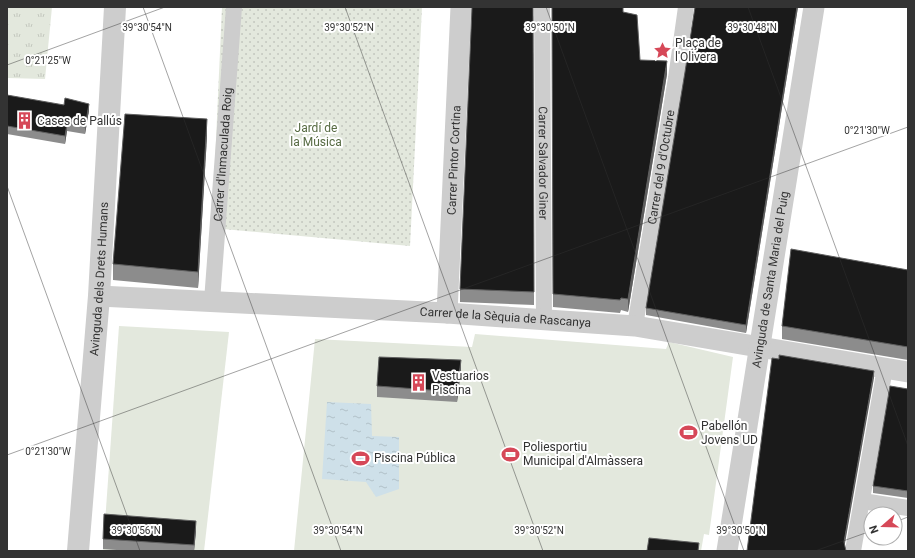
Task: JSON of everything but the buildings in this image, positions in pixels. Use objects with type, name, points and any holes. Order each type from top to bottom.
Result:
[{"type":"street","name":"Avinguda dels Drets Humans","points":[[78,551],[99,296],[115,7]]},
{"type":"street","name":"Carrer d'Inmaculada Roig","points":[[212,301],[234,7]]},
{"type":"street","name":"Carrer Pintor Cortina","points":[[447,313],[461,7]]},
{"type":"street","name":"Carrer Salvador Giner","points":[[542,7],[544,319]]},
{"type":"street","name":"Carrer del 9 d'Octubre","points":[[635,326],[686,7]]},
{"type":"street","name":"Avinguda de Santa Maria del Puig","points":[[727,551],[814,7]]},
{"type":"street","name":"Carrer de la Sèquia de Rascanya","points":[[99,296],[447,313],[635,326],[908,372]]},
{"type":"street","points":[[854,551],[885,368]]},
{"type":"street","points":[[862,501],[908,508]]},
{"type":"green space","points":[[7,7],[52,7],[45,79],[7,78]]},
{"type":"green space","name":"Jardí de la Música","points":[[222,7],[422,7],[410,246],[212,228]]},
{"type":"green space","points":[[119,326],[229,332],[204,551],[103,551]]},
{"type":"green space","name":"Poliesportiu Municipal d'Almàssera","points":[[475,334],[666,349],[669,342],[733,357],[709,535],[704,534],[701,551],[294,551],[315,339],[472,347]]},
{"type":"water","name":"Piscina Pública","points":[[327,402],[371,404],[372,436],[399,437],[399,489],[376,497],[366,482],[322,479]]},
{"type":"place","name":"Plaça de l'Olivera","points":[[662,50]]},
{"type":"place","name":"Cases de Pallús","points":[[24,121]]},
{"type":"place","name":"Vestuarios Piscina","points":[[419,383]]},
{"type":"place","name":"Pabellón Jovens UD","points":[[688,433]]},
{"type":"place","name":"Poliesportiu Municipal d'Almàssera","points":[[510,454]]},
{"type":"place","name":"Piscina Pública","points":[[361,458]]}]
